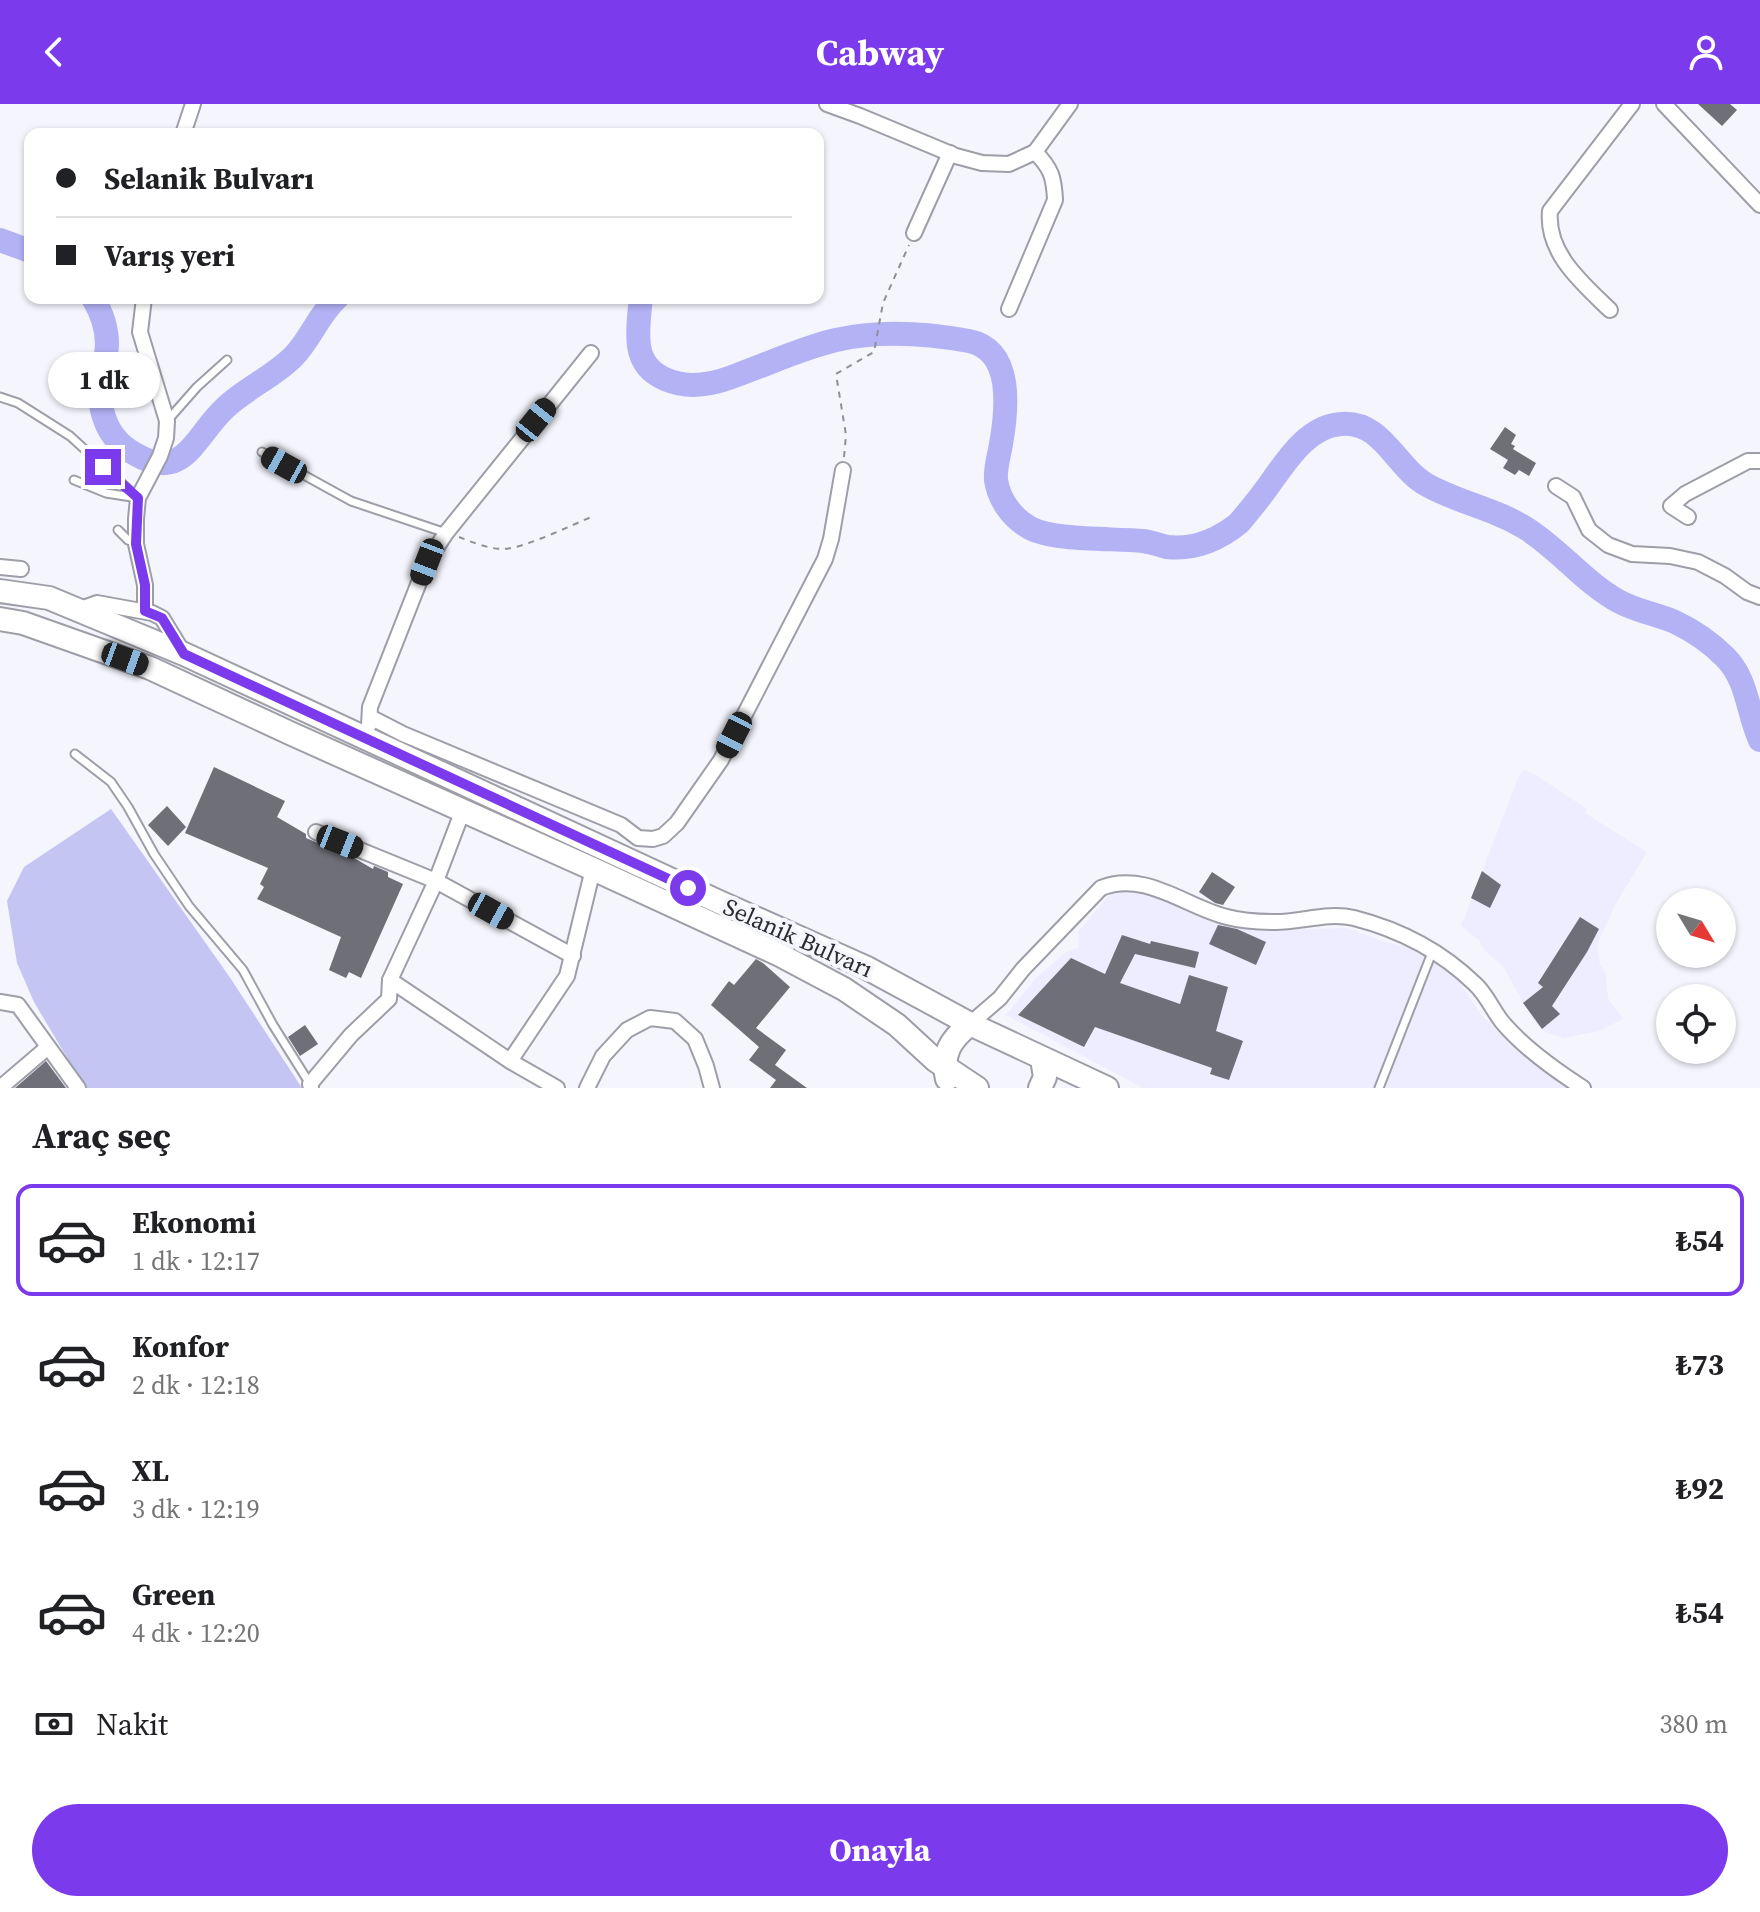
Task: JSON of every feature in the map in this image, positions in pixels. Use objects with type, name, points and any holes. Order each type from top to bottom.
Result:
[{"type":"main road","name":"Selanik Bulvarı","points":[[0,591],[49,598],[184,654],[336,725],[369,728],[703,895],[865,967],[1091,1086]]},
{"type":"main road","name":"Selanik Bulvarı","points":[[0,619],[23,623],[150,668],[780,955],[844,989],[897,1025],[944,1066],[977,1088]]},
{"type":"main road","points":[[326,749],[336,725]]},
{"type":"main road","points":[[950,1088],[944,1066],[949,1046],[956,1035],[970,1024]]},
{"type":"main road","points":[[1040,1088],[1045,1077],[1042,1059]]},
{"type":"street","points":[[185,128],[193,104]]},
{"type":"street","points":[[827,104],[950,153],[982,163],[1009,164],[1035,152],[1070,104]]},
{"type":"street","points":[[1610,310],[1576,278],[1556,248],[1549,226],[1550,211],[1632,104]]},
{"type":"street","points":[[1664,104],[1760,205]]},
{"type":"street","points":[[1009,309],[1055,200],[1054,181],[1048,164],[1035,152]]},
{"type":"street","points":[[914,233],[950,153]]},
{"type":"street","points":[[143,304],[140,332],[167,421],[160,456],[138,498],[136,544],[145,585],[145,611]]},
{"type":"street","points":[[591,353],[446,533],[427,562],[370,707],[369,728],[403,734],[621,825],[638,838],[663,836],[677,823],[721,760],[825,559],[843,470]]},
{"type":"street","points":[[1688,517],[1671,506],[1685,494],[1748,461],[1760,461]]},
{"type":"street","points":[[1556,486],[1573,497],[1589,530],[1608,545],[1632,554],[1670,556],[1698,562],[1760,597]]},
{"type":"street","points":[[0,567],[21,569]]},
{"type":"street","points":[[78,610],[97,603],[145,611],[162,618],[184,654]]},
{"type":"street","points":[[310,1086],[351,1035],[389,999],[390,980],[436,881],[463,810]]},
{"type":"street","points":[[316,832],[436,881],[573,956]]},
{"type":"street","points":[[510,1061],[567,976],[593,869]]},
{"type":"street","points":[[970,1024],[1000,998],[1023,969],[1101,888],[1113,883],[1148,885],[1229,918],[1275,922],[1350,917],[1418,940],[1453,964],[1478,987],[1504,1023],[1521,1040],[1583,1088]]},
{"type":"street","points":[[390,980],[510,1061],[557,1088]]},
{"type":"street","points":[[0,1002],[18,1005],[78,1088]]},
{"type":"street","points":[[587,1088],[603,1056],[627,1030],[650,1018],[675,1021],[695,1039],[712,1088]]},
{"type":"street","points":[[0,1088],[48,1047]]},
{"type":"lane","points":[[167,421],[197,387],[227,360]]},
{"type":"lane","points":[[0,397],[18,403],[70,436],[138,498]]},
{"type":"lane","points":[[262,452],[351,501],[446,533]]},
{"type":"lane","points":[[74,480],[106,493],[138,498]]},
{"type":"lane","points":[[118,530],[136,544]]},
{"type":"lane","points":[[75,754],[111,782],[189,906],[243,970],[310,1086]]},
{"type":"lane","points":[[1379,1088],[1433,950]]},
{"type":"path","points":[[843,470],[846,435],[836,374],[874,352],[883,303],[914,233]]},
{"type":"path","points":[[446,533],[502,549],[525,544],[594,516]]},
{"type":"shaded area","points":[[1525,770],[1647,852],[1614,907],[1597,945],[1600,965],[1606,974],[1608,998],[1623,1019],[1599,1031],[1564,1038],[1545,1032],[1533,1020],[1503,966],[1461,926],[1520,773]]},
{"type":"shaded area","points":[[111,809],[231,979],[302,1088],[85,1088],[34,1002],[17,963],[7,901],[24,867]]},
{"type":"shaded area","points":[[1130,889],[1236,925],[1277,930],[1346,928],[1389,943],[1424,950],[1453,973],[1481,1014],[1497,1031],[1540,1069],[1572,1088],[1143,1088],[1006,1015],[1035,979],[1065,953],[1079,947],[1078,932],[1111,893]]},
{"type":"building","points":[[1698,104],[1730,104],[1737,110],[1722,126]]},
{"type":"building","points":[[1505,427],[1516,435],[1511,444],[1515,446],[1513,449],[1536,463],[1529,476],[1519,470],[1515,475],[1503,468],[1508,460],[1490,449]]},
{"type":"building","points":[[214,767],[285,801],[277,817],[306,834],[306,838],[373,869],[374,866],[388,872],[388,877],[403,884],[361,978],[349,972],[346,978],[329,970],[341,937],[257,899],[264,887],[260,884],[268,868],[185,833]]},
{"type":"building","points":[[167,806],[186,827],[168,846],[148,825]]},
{"type":"building","points":[[1482,871],[1501,885],[1490,908],[1471,898]]},
{"type":"building","points":[[1212,872],[1235,887],[1223,905],[1199,892]]},
{"type":"building","points":[[1580,917],[1599,929],[1552,1006],[1560,1014],[1542,1029],[1523,1003],[1543,987],[1538,983]]},
{"type":"building","points":[[1218,925],[1237,929],[1266,942],[1256,965],[1209,944]]},
{"type":"building","points":[[1122,935],[1150,944],[1151,941],[1199,952],[1195,968],[1135,954],[1120,983],[1180,1004],[1189,975],[1228,987],[1216,1031],[1243,1041],[1229,1080],[1210,1074],[1212,1068],[1095,1027],[1084,1047],[1018,1015],[1071,958],[1105,974]]},
{"type":"building","points":[[756,959],[790,987],[756,1028],[786,1050],[775,1065],[807,1088],[770,1088],[776,1080],[749,1060],[759,1047],[711,1005],[729,981],[734,985]]},
{"type":"building","points":[[305,1025],[318,1044],[300,1056],[288,1037]]},
{"type":"building","points":[[46,1061],[66,1088],[15,1088]]},
{"type":"waterway","points":[[0,240],[24,249]]},
{"type":"waterway","points":[[96,304],[107,338],[101,399],[106,423],[130,451],[152,462],[165,463],[187,453],[225,408],[293,357],[332,304]]},
{"type":"waterway","points":[[640,304],[638,334],[642,358],[648,367],[666,380],[688,385],[720,381],[813,346],[852,337],[885,334],[936,336],[969,341],[984,347],[994,356],[1004,383],[1005,415],[996,475],[1000,495],[1007,508],[1023,524],[1054,535],[1143,541],[1177,548],[1205,542],[1239,523],[1291,455],[1318,431],[1341,424],[1367,429],[1427,485],[1515,522],[1539,537],[1618,601],[1675,622],[1714,647],[1733,666],[1743,686],[1760,740]]},
{"type":"route","points":[[103,467],[138,498],[136,544],[145,585],[145,611],[162,618],[184,654],[688,888]]}]
